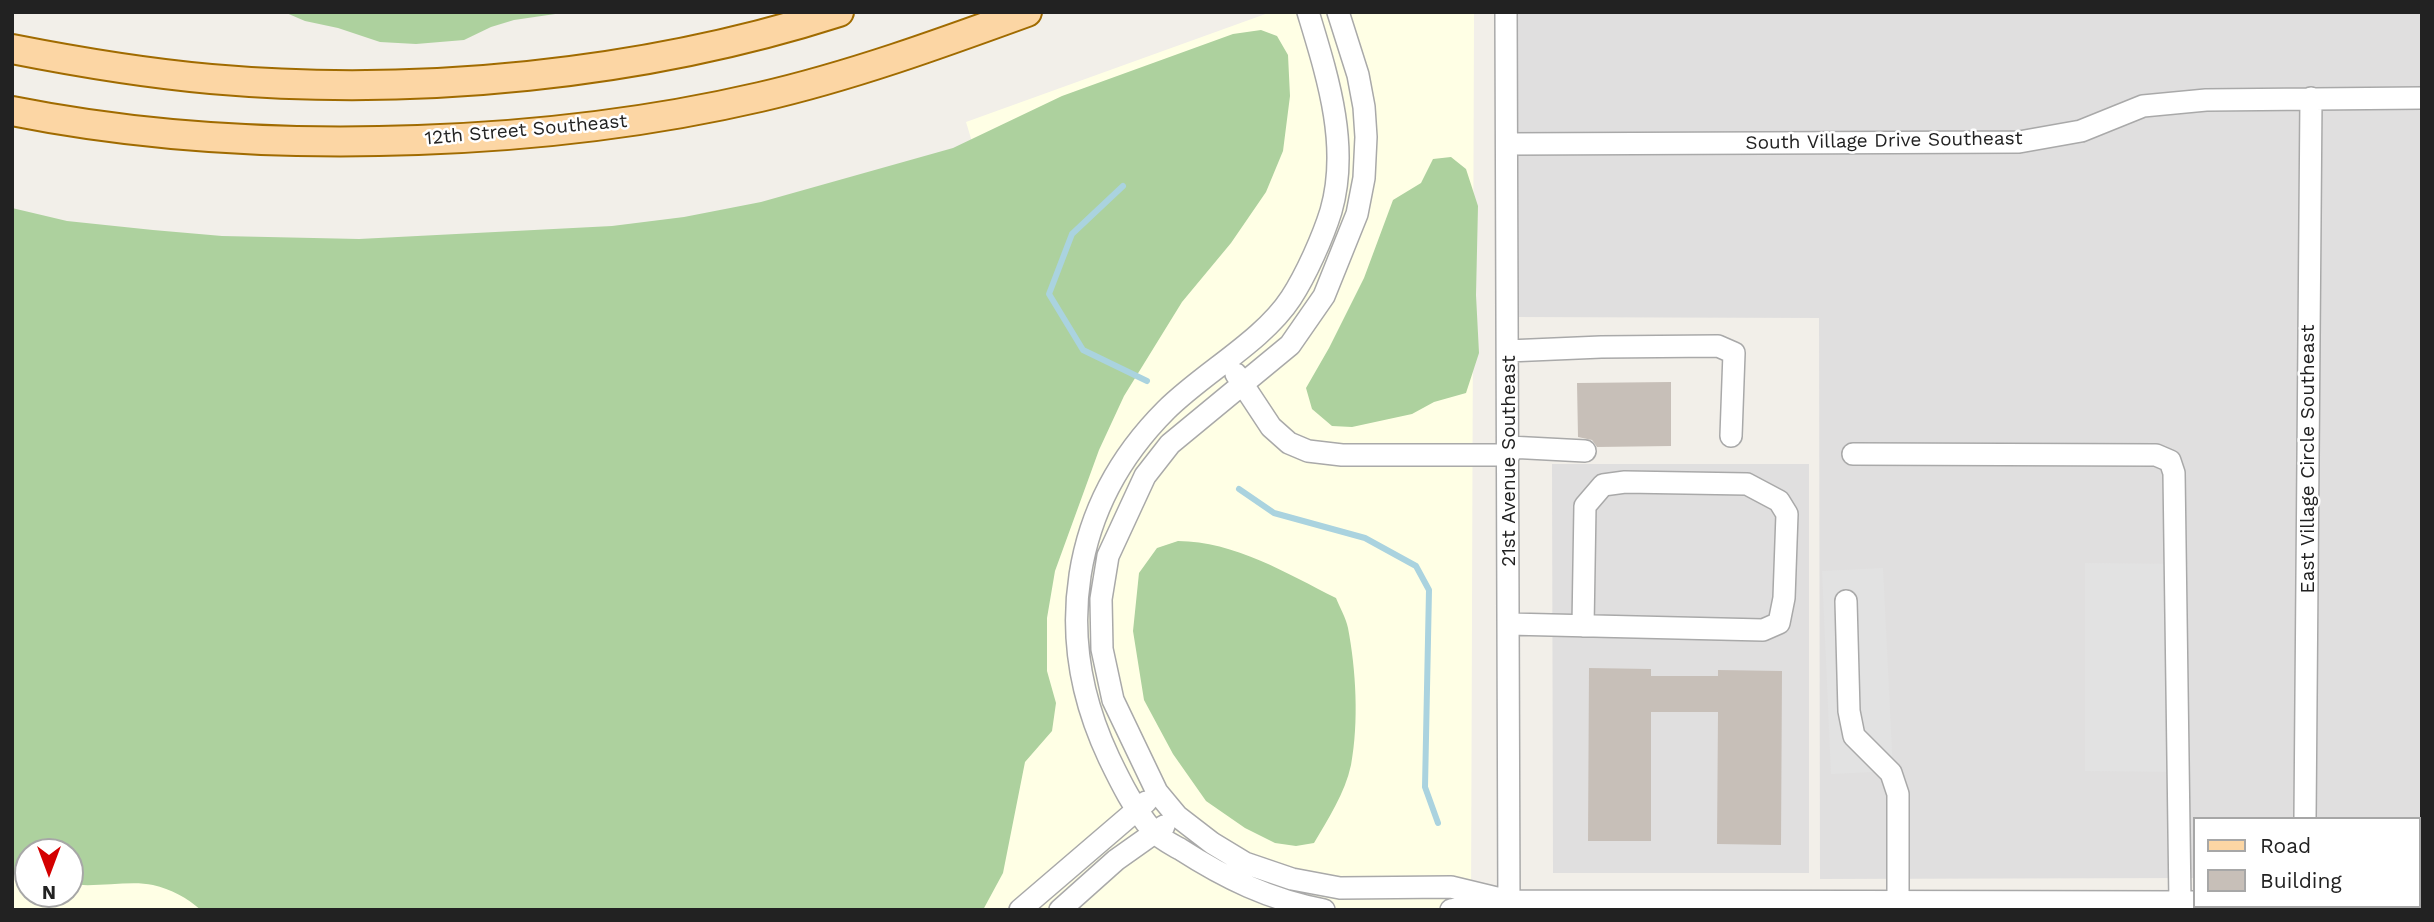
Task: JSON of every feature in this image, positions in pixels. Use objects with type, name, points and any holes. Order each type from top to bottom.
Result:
[{"type":"main road","points":[[12,49],[124,69],[212,79],[308,84],[470,80],[551,73],[636,61],[726,42],[839,12]]},
{"type":"main road","name":"12th Street Southeast","points":[[12,111],[91,125],[230,140],[363,142],[520,134],[685,113],[761,97],[929,47],[1027,12]]},
{"type":"street","points":[[1308,12],[1325,71],[1335,120],[1339,172],[1331,211],[1291,298],[1263,329],[1165,411],[1130,453],[1102,501],[1089,532],[1080,575],[1075,622],[1079,667],[1089,711],[1123,786],[1154,832],[1233,881],[1267,895],[1324,910]]},
{"type":"street","points":[[1338,12],[1364,107],[1364,178],[1357,214],[1324,296],[1290,345],[1170,444],[1145,476],[1108,556],[1101,599],[1102,649],[1113,700],[1157,792],[1177,816],[1212,843],[1245,863],[1292,879],[1340,888],[1451,887],[1509,906]]},
{"type":"street","name":"21st Avenue Southeast","points":[[1506,12],[1509,906]]},
{"type":"street","name":"East Village Circle Southeast","points":[[2305,817],[2311,98]]},
{"type":"street","name":"South Village Drive Southeast","points":[[1508,144],[2019,142],[2081,131],[2143,106],[2206,100],[2422,98]]},
{"type":"street","points":[[1508,351],[1718,346],[1734,353],[1731,436]]},
{"type":"street","points":[[1227,358],[1271,428],[1289,443],[1308,452],[1342,455],[1585,451]]},
{"type":"street","points":[[1451,910],[1509,906],[2187,902],[2174,473],[2170,461],[2156,454],[1853,454]]},
{"type":"street","points":[[1509,624],[1583,626],[1763,630],[1779,623],[1784,598],[1787,514],[1779,501],[1747,484],[1625,482],[1603,485],[1585,506],[1583,626]]},
{"type":"street","points":[[1846,601],[1849,711],[1854,736],[1891,773],[1898,794],[1898,902]]},
{"type":"street","points":[[1020,910],[1157,792]]},
{"type":"street","points":[[1060,910],[1116,860],[1177,816]]},
{"type":"shaded area","points":[[1271,12],[1474,12],[1471,910],[12,910],[12,786],[1021,303],[966,122]]},
{"type":"shaded area","points":[[1513,12],[2422,12],[2422,910],[2224,908],[2420,908],[2420,817],[2192,817],[2192,878],[1820,879],[1819,318],[1517,317]]},
{"type":"shaded area","points":[[1552,464],[1809,464],[1809,873],[1553,873]]},
{"type":"shaded area","points":[[2085,563],[2188,564],[2187,772],[2085,771]]},
{"type":"shaded area","points":[[1883,568],[1893,771],[1831,774],[1822,571]]},
{"type":"green space","points":[[284,12],[569,12],[514,20],[464,40],[416,44],[380,42],[338,28],[305,21]]},
{"type":"green space","points":[[1261,30],[1277,36],[1288,55],[1290,96],[1283,151],[1266,192],[1231,243],[1182,302],[1124,396],[1099,450],[1055,571],[1047,618],[1047,671],[1056,703],[1052,731],[1025,762],[1003,873],[983,910],[201,910],[178,894],[153,885],[84,885],[84,838],[14,838],[12,874],[12,208],[67,221],[153,230],[222,236],[359,239],[612,226],[684,217],[761,202],[953,148],[1062,96],[1233,34]]},
{"type":"green space","points":[[1451,157],[1466,169],[1478,206],[1476,295],[1479,353],[1466,393],[1434,402],[1412,414],[1352,427],[1332,426],[1312,409],[1306,388],[1364,278],[1393,200],[1421,183],[1433,159]]},
{"type":"green space","points":[[1178,541],[1199,542],[1260,560],[1336,598],[1347,624],[1353,661],[1356,714],[1353,748],[1345,786],[1314,843],[1296,846],[1275,843],[1245,828],[1206,801],[1173,754],[1144,700],[1133,631],[1139,573],[1157,548]]},
{"type":"building","points":[[1671,382],[1671,446],[1597,447],[1592,440],[1578,437],[1577,383]]},
{"type":"building","points":[[1589,668],[1651,669],[1651,676],[1718,676],[1718,670],[1782,671],[1781,845],[1717,844],[1718,712],[1651,712],[1651,841],[1588,841]]},
{"type":"waterway","points":[[1123,186],[1072,234],[1049,294],[1083,350],[1147,381]]},
{"type":"waterway","points":[[1239,489],[1274,513],[1365,538],[1416,566],[1429,590],[1425,787],[1438,823]]}]
